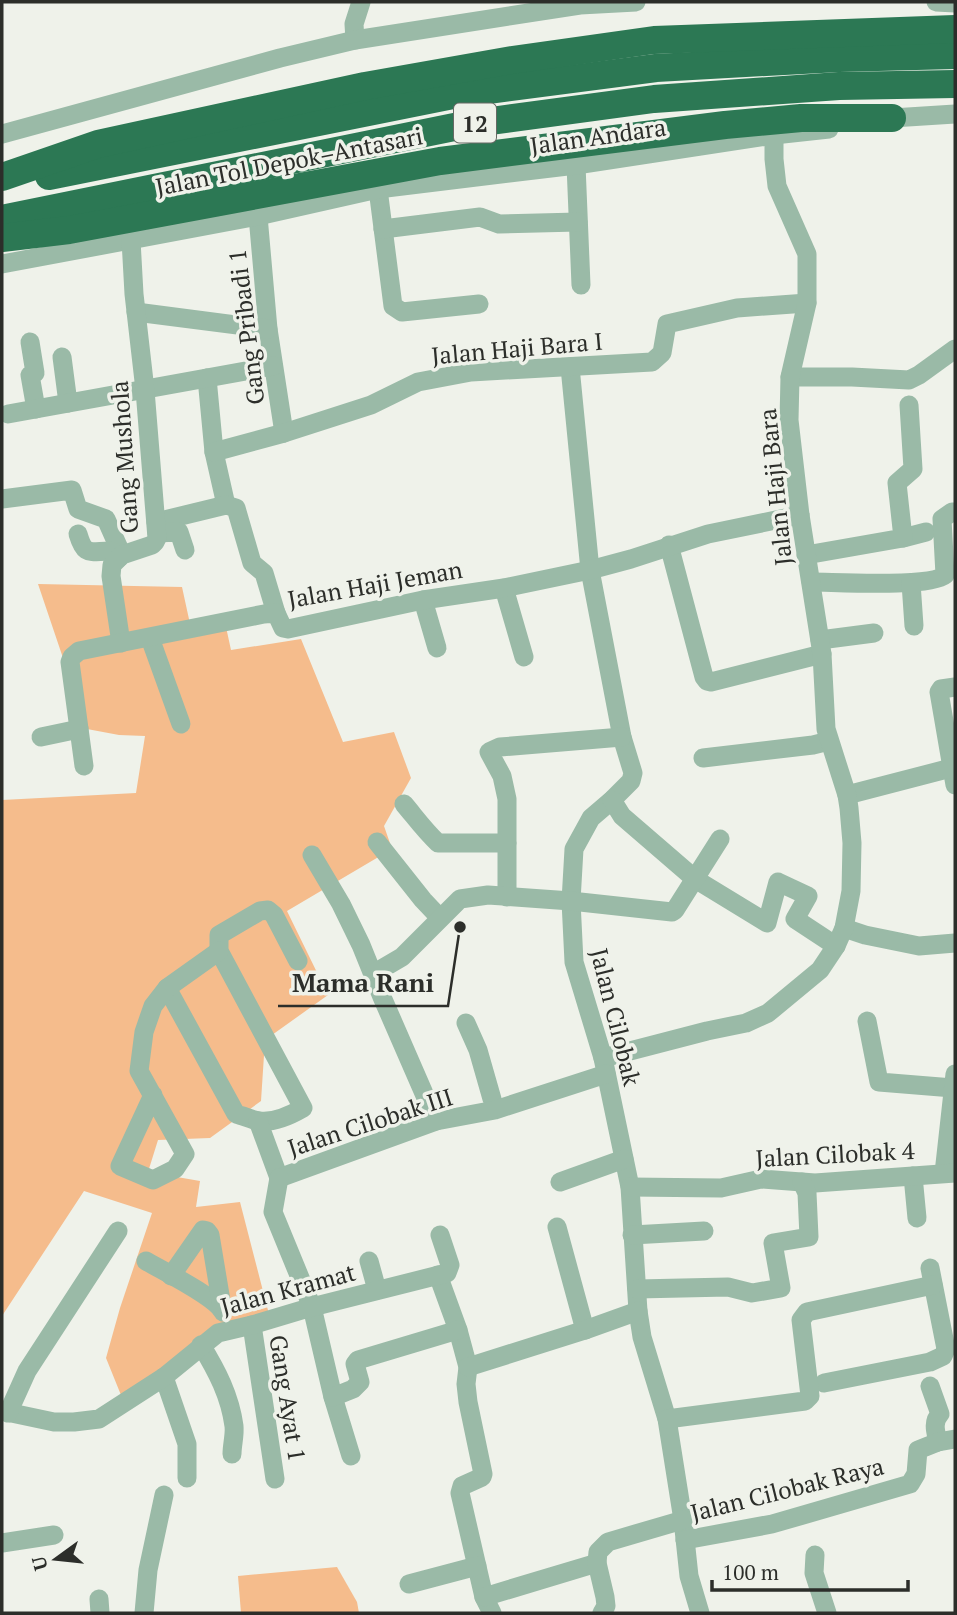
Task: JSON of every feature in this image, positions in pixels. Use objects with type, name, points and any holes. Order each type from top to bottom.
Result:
[{"type":"highway","points":[[2,177],[98,144],[365,86],[512,60],[654,40],[955,29]]},
{"type":"highway","name":"Jalan Tol Depok–Antasari","points":[[2,186],[458,94],[656,68],[955,55]]},
{"type":"highway","name":"Jalan Tol Depok–Antasari","points":[[2,219],[482,122],[654,99],[839,86],[955,84]]},
{"type":"highway","points":[[2,238],[69,230],[440,161],[763,121],[801,118],[892,118]]},
{"type":"street","points":[[355,40],[354,24],[360,2]]},
{"type":"street","points":[[2,134],[267,61],[355,40],[580,4],[636,2]]},
{"type":"street","points":[[936,2],[955,3]]},
{"type":"street","name":"Jalan Andara","points":[[2,264],[258,216],[378,189],[576,165],[774,135],[862,125],[892,118],[955,114]]},
{"type":"street","name":"Jalan Haji Bara","points":[[774,135],[777,186],[807,254],[807,303],[790,377],[789,421],[800,515],[821,647],[826,729],[847,795],[852,843],[851,891],[840,937]]},
{"type":"street","points":[[576,165],[581,285]]},
{"type":"street","points":[[378,189],[393,306],[402,312],[479,304]]},
{"type":"street","name":"Gang Pribadi 1","points":[[258,216],[268,329],[284,433]]},
{"type":"street","points":[[383,229],[480,217],[499,224],[578,222]]},
{"type":"street","name":"Gang Mushola","points":[[121,643],[111,576],[112,565],[120,557],[152,545],[157,538],[131,240]]},
{"type":"street","name":"Jalan Haji Bara I","points":[[214,452],[372,405],[418,382],[471,372],[652,362],[662,353],[667,324],[737,308],[807,303]]},
{"type":"street","points":[[136,312],[268,329]]},
{"type":"street","points":[[30,342],[35,373],[30,374],[36,409]]},
{"type":"street","points":[[790,377],[909,380],[955,349]]},
{"type":"street","points":[[62,357],[68,403]]},
{"type":"street","points":[[8,414],[273,366]]},
{"type":"street","name":"Jalan Cilobak","points":[[570,367],[590,570],[622,737],[633,773],[631,780],[591,818],[574,849],[571,901],[574,962],[604,1066],[630,1187],[638,1311],[646,1355],[667,1419],[689,1576],[700,1613]]},
{"type":"street","points":[[207,378],[214,452],[226,505]]},
{"type":"street","points":[[902,538],[897,483],[913,470],[909,405]]},
{"type":"street","points":[[2,499],[72,490],[78,509],[106,519],[120,557]]},
{"type":"street","points":[[156,527],[226,505],[236,508],[252,563],[264,573],[276,613]]},
{"type":"street","points":[[811,582],[911,583],[950,580],[942,519],[955,512]]},
{"type":"street","name":"Jalan Haji Jeman","points":[[84,766],[70,662],[79,651],[276,613],[283,628],[288,629],[424,600],[504,588],[590,570],[708,534],[800,515]]},
{"type":"street","points":[[156,527],[179,532],[185,550]]},
{"type":"street","points":[[806,555],[926,532]]},
{"type":"street","points":[[78,534],[83,548],[87,551],[111,551],[120,557]]},
{"type":"street","points":[[669,545],[707,681],[712,682],[874,633]]},
{"type":"street","points":[[911,583],[914,626]]},
{"type":"street","points":[[504,588],[524,657]]},
{"type":"street","points":[[424,600],[437,648]]},
{"type":"street","points":[[150,638],[181,724]]},
{"type":"street","points":[[847,795],[955,773],[939,692],[955,687]]},
{"type":"street","points":[[41,737],[79,729]]},
{"type":"street","points":[[508,897],[507,799],[502,776],[489,752],[500,747],[622,737]]},
{"type":"street","points":[[703,758],[829,741]]},
{"type":"street","points":[[612,800],[622,816],[695,879],[767,923],[778,882],[807,896],[796,919],[840,937],[865,935],[919,946],[955,943]]},
{"type":"street","points":[[404,804],[438,843],[507,843]]},
{"type":"street","points":[[373,974],[402,957],[460,899],[488,895],[671,912],[676,910],[720,839]]},
{"type":"street","points":[[382,848],[440,918]]},
{"type":"street","points":[[312,855],[361,945],[436,1121]]},
{"type":"street","points":[[167,988],[236,1114],[267,1121],[293,1115],[303,1108],[219,951],[219,935],[260,911],[268,910],[274,915],[298,961]]},
{"type":"street","name":"Jalan Cilobak III","points":[[352,1456],[333,1397],[312,1307],[273,1212],[279,1178],[436,1121],[493,1105],[707,1031],[746,1023],[768,1013],[820,970],[840,937]]},
{"type":"street","points":[[153,1095],[139,1071],[144,1032],[153,1006],[167,988],[219,951]]},
{"type":"street","points":[[867,1021],[879,1082],[954,1081]]},
{"type":"street","points":[[466,1023],[478,1050],[493,1105]]},
{"type":"street","name":"Jalan Cilobak 4","points":[[630,1187],[721,1188],[761,1179],[815,1183],[950,1173],[954,1081]]},
{"type":"street","points":[[258,1121],[279,1178]]},
{"type":"street","points":[[560,1182],[624,1159]]},
{"type":"street","points":[[913,1176],[917,1218]]},
{"type":"street","points":[[637,1289],[728,1287],[752,1293],[781,1288],[774,1243],[809,1237],[807,1193],[802,1182]]},
{"type":"street","points":[[557,1227],[585,1330]]},
{"type":"street","points":[[171,1276],[203,1230],[207,1231],[210,1235],[228,1330]]},
{"type":"street","points":[[5,1412],[27,1371],[118,1231]]},
{"type":"street","points":[[632,1235],[704,1231]]},
{"type":"street","points":[[440,1234],[450,1265],[447,1273],[438,1275],[468,1367],[468,1402],[483,1474],[482,1477],[462,1486],[460,1493],[488,1605],[597,1563]]},
{"type":"street","points":[[146,1261],[222,1307]]},
{"type":"street","points":[[369,1261],[377,1290]]},
{"type":"street","name":"Jalan Kramat","points":[[5,1412],[54,1422],[99,1419],[164,1377],[218,1333],[438,1275]]},
{"type":"street","points":[[667,1419],[804,1401],[814,1385],[802,1320],[807,1312],[932,1277],[946,1349],[943,1356],[930,1362],[814,1385]]},
{"type":"street","points":[[468,1367],[638,1311]]},
{"type":"street","name":"Gang Ayat 1","points":[[252,1325],[275,1479]]},
{"type":"street","points":[[333,1397],[354,1389],[360,1382],[355,1364],[358,1360],[458,1330]]},
{"type":"street","points":[[201,1345],[226,1390],[234,1428],[232,1454]]},
{"type":"street","points":[[164,1377],[187,1444],[187,1478]]},
{"type":"street","points":[[930,1386],[947,1412],[936,1418],[935,1422],[946,1440]]},
{"type":"street","points":[[671,1439],[684,1435],[687,1430],[687,1417]]},
{"type":"street","name":"Jalan Cilobak Raya","points":[[684,1530],[772,1524],[910,1484],[916,1474],[918,1450],[946,1440]]},
{"type":"street","points":[[144,1613],[148,1570],[164,1495]]},
{"type":"street","points":[[602,1613],[606,1606],[606,1597],[597,1563],[598,1552],[608,1542],[684,1530]]},
{"type":"street","points":[[2,1542],[54,1535]]},
{"type":"street","points":[[815,1555],[814,1573],[827,1613]]},
{"type":"street","points":[[409,1584],[477,1566]]},
{"type":"shaded area","points":[[38,584],[182,587],[192,633],[226,627],[231,650],[301,639],[343,742],[394,732],[411,778],[384,826],[392,849],[287,911],[328,995],[265,1040],[261,1101],[210,1138],[158,1140],[148,1172],[200,1181],[196,1207],[240,1202],[271,1322],[213,1339],[125,1405],[106,1358],[152,1213],[84,1191],[2,1316],[2,800],[136,793],[145,736],[119,735],[87,729]]},
{"type":"shaded area","points":[[337,1567],[357,1602],[359,1613],[241,1613],[238,1576]]},
{"type":"place","name":"Mama Rani","points":[[460,927]]}]
